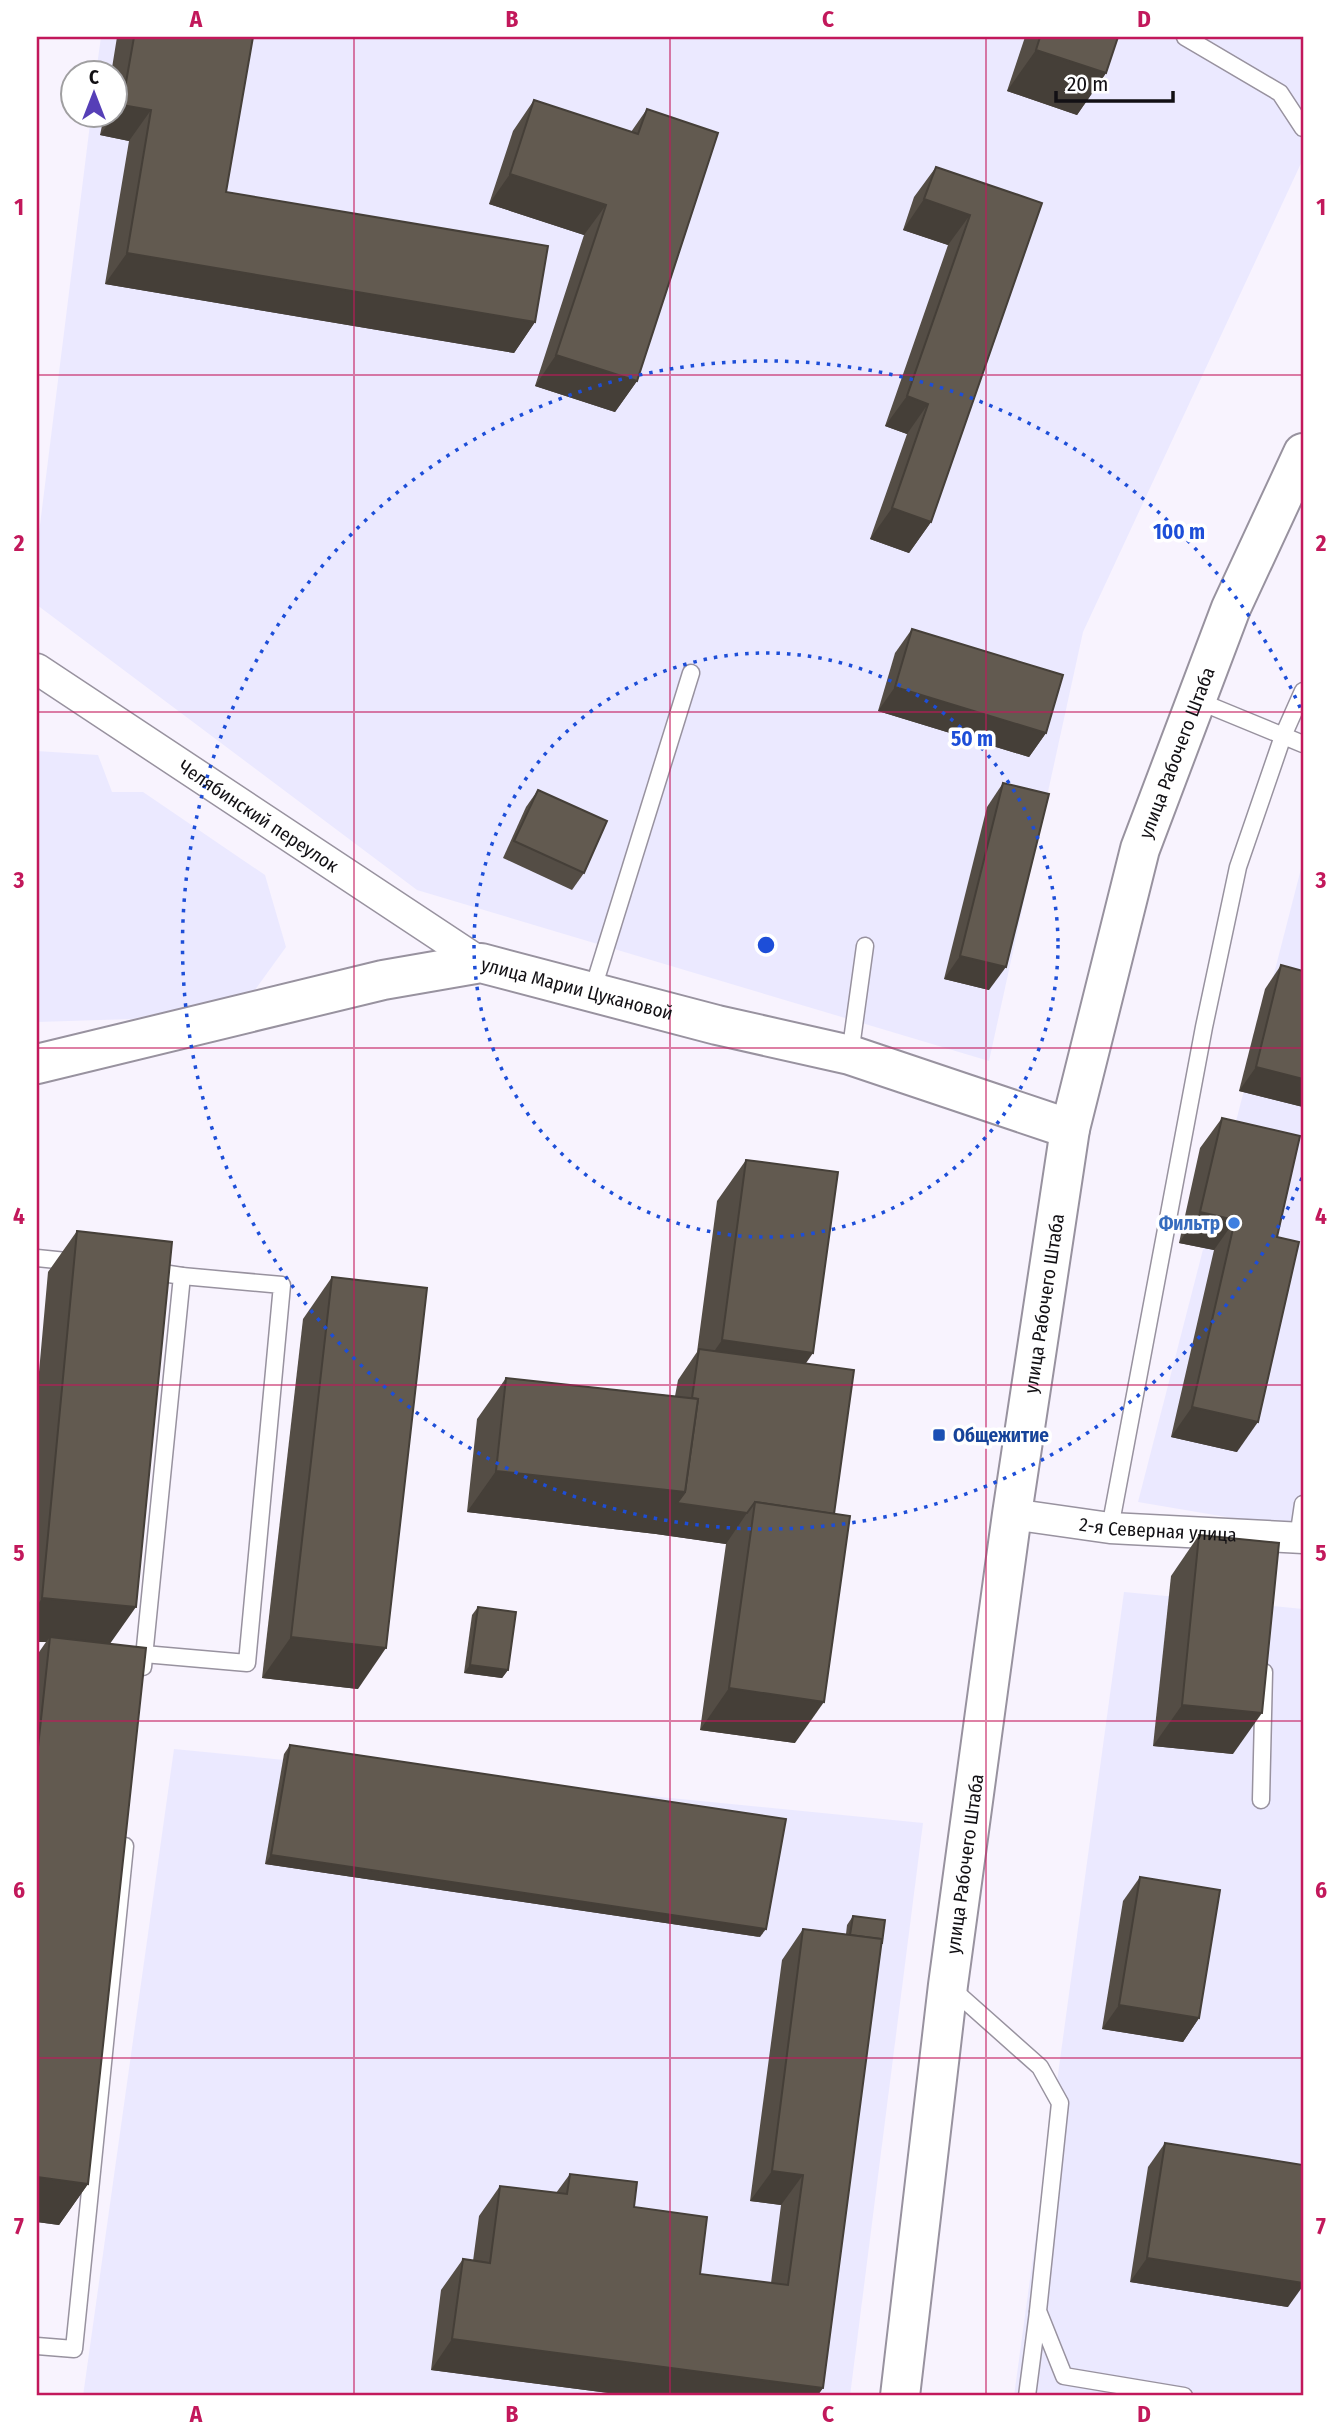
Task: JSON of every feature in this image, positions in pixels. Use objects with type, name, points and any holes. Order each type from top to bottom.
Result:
[{"type":"main road","name":"улица Рабочего Штаба","points":[[900,2396],[948,1985],[1012,1514],[1070,1129],[1140,849],[1231,608],[1303,453]]},
{"type":"main road","name":"улица Марии Цукановой","points":[[37,1064],[383,980],[481,963],[850,1055],[1070,1129]]},
{"type":"street","name":"Челябинский переулок","points":[[39,674],[481,963]]},
{"type":"street","name":"2-я Северная улица","points":[[1012,1514],[1110,1528],[1267,1543],[1301,1538]]},
{"type":"lane","points":[[1185,37],[1280,93],[1303,128]]},
{"type":"lane","points":[[592,992],[691,673]]},
{"type":"lane","points":[[1110,1528],[1204,1027],[1238,867],[1283,736],[1303,691]]},
{"type":"lane","points":[[1196,700],[1303,744]]},
{"type":"lane","points":[[850,1055],[865,946]]},
{"type":"lane","points":[[37,1258],[97,1264]]},
{"type":"lane","points":[[134,1269],[282,1285],[247,1663],[144,1654]]},
{"type":"lane","points":[[141,1682],[182,1276]]},
{"type":"lane","points":[[1301,1538],[1303,1504]]},
{"type":"lane","points":[[1261,1800],[1264,1661]]},
{"type":"lane","points":[[37,2346],[74,2349],[126,1835]]},
{"type":"lane","points":[[948,1985],[1040,2067],[1060,2103],[1027,2396]]},
{"type":"lane","points":[[1038,2311],[1064,2376],[1184,2396]]},
{"type":"shaded area","points":[[101,37],[1303,37],[1303,159],[1083,632],[989,1061],[417,890],[37,605],[37,549],[89,130],[130,130],[130,60],[98,60]]},
{"type":"shaded area","points":[[37,751],[98,755],[112,792],[143,792],[265,875],[286,947],[252,994],[132,1019],[37,1022]]},
{"type":"shaded area","points":[[1303,861],[1303,1530],[1138,1502]]},
{"type":"shaded area","points":[[1124,1592],[1303,1609],[1303,2396],[1014,2396]]},
{"type":"shaded area","points":[[174,1749],[923,1823],[850,2396],[83,2396]]},
{"type":"building","points":[[134,37],[253,37],[226,192],[548,246],[535,322],[127,253],[151,110],[130,106],[130,60]]},
{"type":"building","points":[[1040,37],[1118,37],[1106,73],[1036,50]]},
{"type":"building","points":[[534,100],[638,134],[647,109],[718,133],[637,381],[556,355],[606,205],[510,174]]},
{"type":"building","points":[[936,167],[1042,203],[931,522],[892,508],[928,404],[907,396],[970,215],[924,199]]},
{"type":"building","points":[[912,629],[1063,675],[1046,733],[895,687]]},
{"type":"building","points":[[1003,783],[1049,794],[1006,967],[960,956]]},
{"type":"building","points":[[538,790],[607,821],[584,873],[514,841]]},
{"type":"building","points":[[1281,965],[1303,971],[1303,1079],[1256,1067]]},
{"type":"building","points":[[1222,1118],[1300,1136],[1277,1237],[1299,1242],[1258,1422],[1192,1407],[1235,1220],[1200,1212]]},
{"type":"building","points":[[746,1160],[838,1172],[813,1353],[722,1340]]},
{"type":"building","points":[[77,1231],[172,1242],[136,1607],[42,1598]]},
{"type":"building","points":[[332,1277],[427,1288],[386,1648],[291,1637]]},
{"type":"building","points":[[699,1349],[854,1370],[834,1514],[755,1502],[747,1513],[677,1503],[685,1492],[698,1399],[692,1398]]},
{"type":"building","points":[[506,1378],[698,1399],[685,1492],[496,1471]]},
{"type":"building","points":[[755,1502],[850,1516],[824,1702],[729,1688]]},
{"type":"building","points":[[1199,1535],[1279,1543],[1262,1713],[1182,1705]]},
{"type":"building","points":[[478,1607],[516,1612],[508,1670],[470,1665]]},
{"type":"building","points":[[50,1637],[146,1648],[88,2184],[37,2177],[37,1756]]},
{"type":"building","points":[[290,1745],[786,1819],[766,1929],[271,1855]]},
{"type":"building","points":[[1140,1877],[1220,1890],[1199,2018],[1119,2005]]},
{"type":"building","points":[[853,1916],[885,1920],[882,1943],[882,1939],[850,1935]]},
{"type":"building","points":[[803,1929],[882,1939],[823,2388],[452,2339],[463,2259],[490,2263],[500,2186],[567,2194],[570,2174],[637,2182],[634,2207],[707,2217],[700,2274],[788,2285],[803,2175],[772,2171]]},
{"type":"building","points":[[1165,2143],[1303,2165],[1303,2283],[1147,2258]]},
{"type":"place","name":"Фильтр","points":[[1234,1223]]},
{"type":"place","name":"Общежитие","points":[[939,1435]]}]
